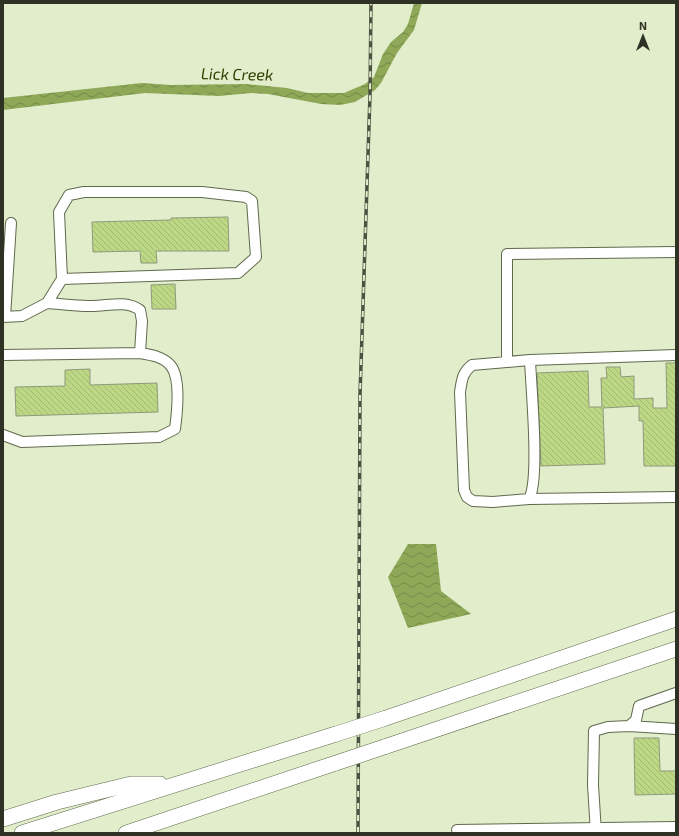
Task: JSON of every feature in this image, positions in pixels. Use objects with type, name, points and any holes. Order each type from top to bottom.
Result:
[{"type":"highway","points":[[22,833],[173,784],[383,719],[676,619]]},
{"type":"highway","points":[[126,833],[676,649]]},
{"type":"highway","points":[[3,819],[57,802],[131,784],[173,784]]},
{"type":"lane","points":[[48,303],[62,278],[59,212],[68,195],[84,192],[202,192],[246,197],[252,201],[256,257],[238,273],[62,278]]},
{"type":"lane","points":[[11,223],[6,317],[22,316],[48,303],[90,306],[121,304],[134,306],[140,310],[142,321],[140,353]]},
{"type":"lane","points":[[507,362],[507,254],[676,252]]},
{"type":"lane","points":[[3,355],[140,353],[157,356],[172,367],[177,386],[178,409],[176,429],[159,437],[22,442],[3,435]]},
{"type":"lane","points":[[676,355],[530,360],[472,365],[465,370],[462,376],[460,392],[464,490],[467,498],[473,501],[493,502],[529,499],[676,497]]},
{"type":"lane","points":[[529,499],[532,493],[534,469],[530,360]]},
{"type":"lane","points":[[629,726],[636,720],[639,706],[676,693]]},
{"type":"lane","points":[[596,831],[593,785],[594,731],[608,727],[629,726],[676,729]]},
{"type":"lane","points":[[457,830],[596,831],[647,830],[676,827]]},
{"type":"water","name":"Lick Creek","points":[[414,3],[422,3],[414,30],[397,53],[381,83],[375,90],[355,102],[340,105],[321,104],[268,94],[251,93],[219,96],[145,93],[3,110],[3,98],[142,83],[170,85],[247,84],[287,88],[308,93],[344,93],[365,84],[374,77],[383,54],[391,42],[403,32],[408,24]]},
{"type":"water","points":[[408,544],[436,544],[441,591],[471,614],[408,628],[388,577]]},
{"type":"building","points":[[228,217],[229,251],[156,251],[157,263],[141,263],[140,251],[93,252],[92,222]]},
{"type":"building","points":[[175,284],[176,309],[152,309],[151,285]]},
{"type":"building","points":[[666,363],[676,363],[676,466],[644,466],[643,421],[639,421],[639,406],[603,408],[605,464],[541,466],[537,373],[588,371],[589,407],[602,407],[601,378],[607,378],[606,367],[620,367],[621,377],[634,376],[634,399],[653,398],[653,408],[667,408]]},
{"type":"building","points":[[90,369],[90,385],[157,383],[158,412],[16,416],[15,387],[65,386],[65,370]]},
{"type":"building","points":[[634,738],[659,738],[660,771],[676,771],[676,794],[635,795]]},
{"type":"railway","points":[[358,833],[360,395],[370,95],[371,3]]}]
